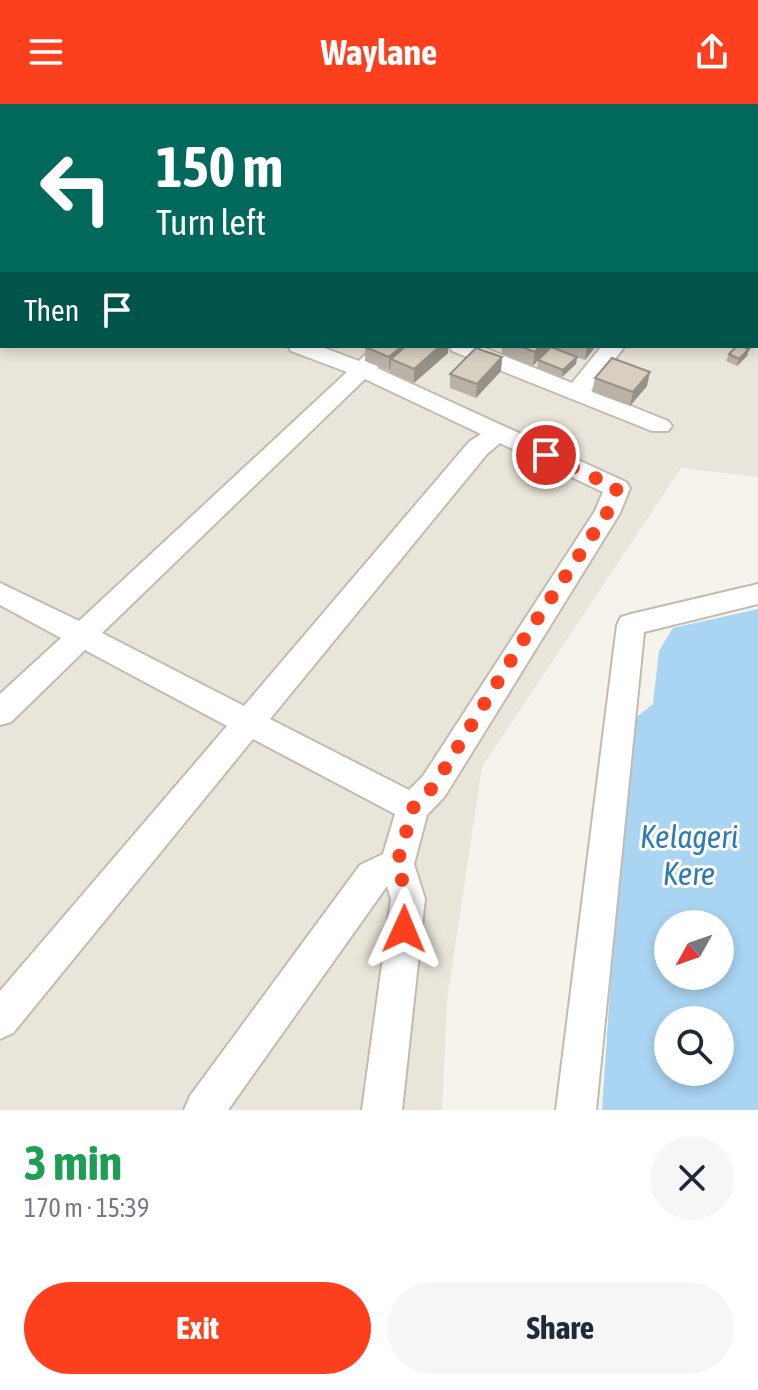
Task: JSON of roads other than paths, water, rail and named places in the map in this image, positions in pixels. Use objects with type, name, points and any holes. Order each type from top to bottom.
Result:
[{"type":"street","points":[[304,348],[363,370],[617,488],[607,513],[524,639],[434,786],[413,808],[397,864],[408,899],[382,1110]]},
{"type":"street","points":[[0,713],[385,348]]},
{"type":"street","points":[[475,348],[505,352],[576,393],[660,426]]},
{"type":"street","points":[[576,393],[612,348]]},
{"type":"street","points":[[0,1020],[478,448],[497,434]]},
{"type":"street","points":[[0,593],[413,808]]},
{"type":"street","points":[[576,1110],[631,625],[758,594]]},
{"type":"street","points":[[204,1110],[372,876],[397,864]]},
{"type":"water","name":"Kelageri Kere","points":[[758,609],[758,1110],[602,1110],[628,724],[653,704],[659,651],[673,628]]}]
